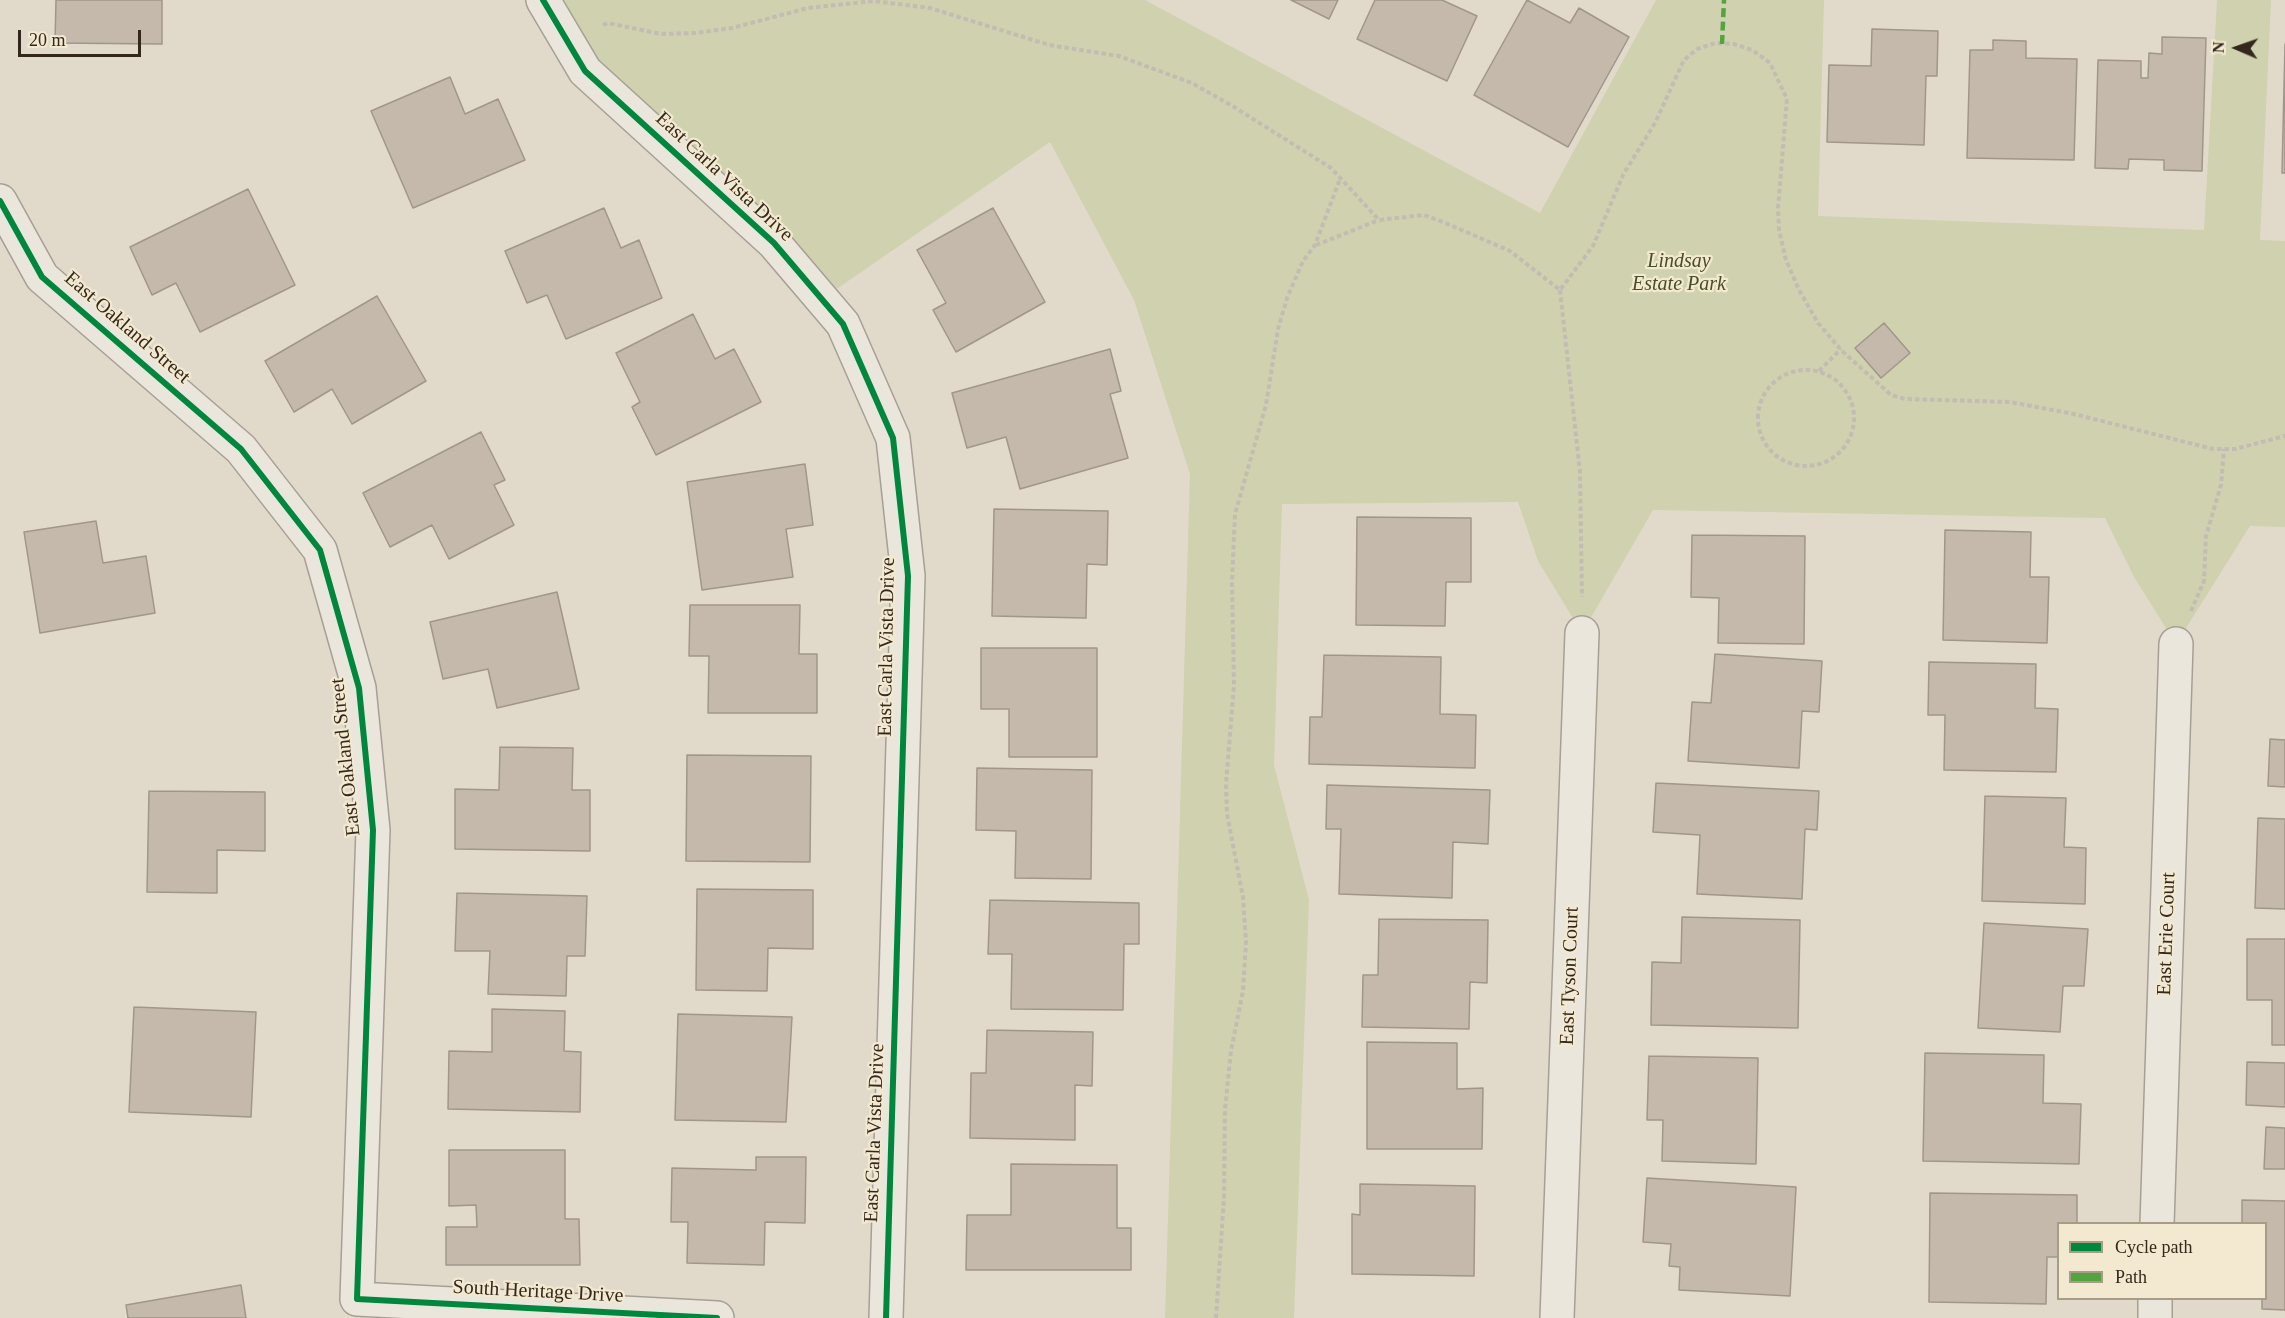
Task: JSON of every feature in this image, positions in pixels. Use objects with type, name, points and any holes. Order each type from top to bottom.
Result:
[{"type":"street","name":"East Carla Vista Drive","points":[[543,0],[585,70],[774,243],[843,324],[893,438],[908,576],[886,1318]]},
{"type":"street","name":"East Oakland Street","points":[[0,201],[42,277],[241,449],[320,550],[358,688],[373,830],[357,1299]]},
{"type":"street","name":"East Tyson Court","points":[[1557,1318],[1582,633]]},
{"type":"street","name":"East Erie Court","points":[[2157,1222],[2175,644]]},
{"type":"street","name":"South Heritage Drive","points":[[357,1299],[717,1318]]},
{"type":"street","points":[[2155,1300],[2155,1318]]},
{"type":"path","points":[[566,40],[608,23],[661,34],[713,31],[808,8],[845,2],[874,1],[930,8],[1048,45],[1119,56],[1192,83],[1330,168],[1379,220]]},
{"type":"path","points":[[1582,633],[1580,472],[1560,290],[1593,246],[1637,148],[1655,123],[1684,60],[1697,49],[1715,43],[1734,44],[1752,50],[1770,63],[1787,99],[1778,208],[1779,230],[1786,260],[1799,290],[1818,323],[1840,349],[1891,395],[1905,399],[2010,402],[2074,414],[2189,444],[2224,449],[2285,436]]},
{"type":"path","points":[[1216,1318],[1224,1197],[1225,1109],[1230,1051],[1244,991],[1246,942],[1243,897],[1227,814],[1226,784],[1234,685],[1232,581],[1235,514],[1266,405],[1278,329],[1287,298],[1303,261],[1315,245],[1340,179]]},
{"type":"path","points":[[1315,245],[1379,220],[1424,215],[1510,251],[1560,290]]},
{"type":"path","points":[[1819,371],[1840,349]]},
{"type":"path","points":[[1807,369],[1819,371],[1836,380],[1846,391],[1853,406],[1854,422],[1850,438],[1841,451],[1828,461],[1813,465],[1797,465],[1782,460],[1770,450],[1761,436],[1757,421],[1759,405],[1766,390],[1776,379],[1791,371],[1807,369]]},
{"type":"path","points":[[2175,644],[2204,581],[2206,536],[2221,485],[2224,449]]},
{"type":"green space","name":"Lindsay Estate Park","points":[[543,0],[1145,0],[1540,213],[1656,0],[1824,0],[1818,216],[2204,230],[2217,0],[2271,0],[2260,240],[2285,241],[2285,527],[2250,526],[2176,644],[2134,577],[2105,518],[1653,510],[1582,633],[1538,561],[1518,502],[1282,504],[1274,765],[1309,900],[1294,1318],[1165,1318],[1190,474],[1134,300],[1050,142],[822,299],[585,71]]},
{"type":"building","points":[[56,0],[162,0],[162,44],[55,43]]},
{"type":"building","points":[[1291,0],[1338,0],[1329,19]]},
{"type":"building","points":[[1375,0],[1442,0],[1477,16],[1447,81],[1357,39]]},
{"type":"building","points":[[1527,0],[1570,23],[1579,8],[1629,37],[1568,147],[1474,95]]},
{"type":"building","points":[[1872,29],[1938,31],[1937,76],[1926,76],[1924,145],[1827,142],[1829,65],[1871,66]]},
{"type":"building","points":[[2162,37],[2206,38],[2202,171],[2164,170],[2164,160],[2129,159],[2128,169],[2095,168],[2098,60],[2141,61],[2141,78],[2148,78],[2149,53],[2162,54]]},
{"type":"building","points":[[1993,40],[2026,41],[2026,58],[2077,59],[2074,160],[1967,158],[1970,50],[1993,50]]},
{"type":"building","points":[[2285,44],[2285,173],[2282,173]]},
{"type":"building","points":[[450,77],[465,114],[498,99],[525,160],[413,208],[371,111]]},
{"type":"building","points":[[248,189],[295,285],[200,332],[176,283],[152,295],[130,247]]},
{"type":"building","points":[[604,208],[621,248],[639,240],[662,298],[566,339],[547,295],[527,303],[505,251]]},
{"type":"building","points":[[993,208],[1045,302],[956,352],[933,310],[946,303],[917,250]]},
{"type":"building","points":[[377,296],[426,381],[352,424],[332,389],[294,412],[265,361]]},
{"type":"building","points":[[693,314],[715,359],[734,349],[761,402],[656,455],[632,407],[640,402],[616,353]]},
{"type":"building","points":[[1884,323],[1910,353],[1881,378],[1855,348]]},
{"type":"building","points":[[1110,349],[1121,391],[1110,394],[1128,458],[1020,489],[1006,437],[967,448],[952,393]]},
{"type":"building","points":[[481,432],[505,480],[494,485],[514,525],[449,559],[432,525],[390,547],[363,493]]},
{"type":"building","points":[[805,464],[813,525],[786,529],[793,577],[702,590],[687,482]]},
{"type":"building","points":[[994,509],[1108,511],[1107,565],[1087,564],[1086,618],[992,616]]},
{"type":"building","points":[[1357,517],[1471,518],[1471,582],[1446,582],[1445,626],[1356,625]]},
{"type":"building","points":[[96,521],[103,563],[146,556],[155,613],[40,633],[24,532]]},
{"type":"building","points":[[1945,530],[2031,532],[2030,577],[2049,577],[2047,643],[1943,640]]},
{"type":"building","points":[[1692,535],[1805,536],[1804,644],[1718,643],[1719,598],[1691,597]]},
{"type":"building","points":[[557,592],[579,689],[497,708],[488,669],[443,679],[430,622]]},
{"type":"building","points":[[690,605],[800,605],[799,654],[817,654],[817,713],[708,713],[709,656],[689,656]]},
{"type":"building","points":[[981,648],[1097,648],[1097,757],[1009,757],[1009,709],[981,709]]},
{"type":"building","points":[[1715,654],[1822,661],[1819,712],[1802,711],[1799,768],[1688,761],[1692,702],[1711,703]]},
{"type":"building","points":[[1324,655],[1441,657],[1440,714],[1476,715],[1475,768],[1309,764],[1310,717],[1322,717]]},
{"type":"building","points":[[1929,662],[2036,664],[2035,708],[2058,709],[2056,772],[1944,770],[1945,715],[1928,715]]},
{"type":"building","points":[[2270,739],[2285,740],[2285,787],[2268,786]]},
{"type":"building","points":[[500,747],[573,748],[572,790],[590,790],[590,851],[455,849],[455,789],[499,790]]},
{"type":"building","points":[[687,755],[811,756],[810,862],[686,861]]},
{"type":"building","points":[[977,768],[1092,770],[1091,879],[1015,878],[1016,831],[976,830]]},
{"type":"building","points":[[1656,783],[1819,791],[1817,830],[1805,829],[1802,899],[1697,894],[1700,835],[1653,832]]},
{"type":"building","points":[[1327,785],[1490,790],[1488,844],[1453,842],[1452,898],[1339,894],[1341,829],[1326,829]]},
{"type":"building","points":[[149,791],[265,792],[265,851],[217,850],[217,893],[147,892]]},
{"type":"building","points":[[1985,796],[2066,798],[2064,847],[2086,848],[2085,904],[1982,901]]},
{"type":"building","points":[[2258,818],[2285,819],[2285,909],[2255,908]]},
{"type":"building","points":[[697,889],[813,890],[813,949],[768,948],[767,991],[696,990]]},
{"type":"building","points":[[457,893],[587,896],[585,956],[567,956],[566,996],[488,994],[490,951],[455,951]]},
{"type":"building","points":[[990,900],[1139,903],[1139,944],[1124,944],[1123,1010],[1011,1009],[1012,954],[988,954]]},
{"type":"building","points":[[1682,917],[1800,920],[1798,1028],[1651,1025],[1652,962],[1681,963]]},
{"type":"building","points":[[1379,919],[1488,920],[1487,983],[1470,982],[1469,1029],[1362,1027],[1363,975],[1378,975]]},
{"type":"building","points":[[1984,923],[2088,929],[2084,986],[2063,986],[2060,1032],[1978,1028]]},
{"type":"building","points":[[2247,939],[2285,939],[2285,1045],[2272,1045],[2272,1000],[2247,1000]]},
{"type":"building","points":[[134,1007],[256,1012],[251,1117],[129,1112]]},
{"type":"building","points":[[492,1009],[565,1011],[564,1051],[581,1052],[580,1112],[448,1109],[449,1051],[492,1052]]},
{"type":"building","points":[[678,1014],[792,1017],[786,1122],[675,1120]]},
{"type":"building","points":[[987,1030],[1093,1032],[1092,1086],[1075,1085],[1075,1140],[970,1138],[971,1073],[986,1073]]},
{"type":"building","points":[[1367,1042],[1457,1043],[1457,1089],[1483,1088],[1482,1149],[1367,1149]]},
{"type":"building","points":[[1925,1053],[2044,1055],[2043,1103],[2081,1104],[2079,1164],[1923,1161]]},
{"type":"building","points":[[1649,1056],[1758,1058],[1756,1164],[1662,1161],[1663,1120],[1647,1120]]},
{"type":"building","points":[[2247,1062],[2285,1063],[2285,1107],[2246,1105]]},
{"type":"building","points":[[2266,1127],[2285,1128],[2285,1169],[2264,1169]]},
{"type":"building","points":[[449,1150],[565,1150],[565,1219],[579,1219],[580,1265],[446,1265],[446,1227],[477,1227],[476,1205],[449,1206]]},
{"type":"building","points":[[756,1157],[806,1157],[805,1223],[765,1222],[764,1265],[687,1263],[688,1222],[671,1222],[672,1168],[756,1170]]},
{"type":"building","points":[[1011,1164],[1117,1165],[1117,1228],[1131,1228],[1131,1270],[966,1270],[967,1215],[1011,1215]]},
{"type":"building","points":[[1647,1178],[1796,1187],[1790,1296],[1679,1290],[1680,1267],[1669,1266],[1671,1244],[1643,1242]]},
{"type":"building","points":[[1360,1184],[1475,1186],[1474,1276],[1352,1274],[1352,1214],[1360,1215]]},
{"type":"building","points":[[1930,1193],[2077,1195],[2077,1222],[2057,1222],[2057,1257],[2047,1257],[2046,1304],[1929,1302]]},
{"type":"building","points":[[2242,1200],[2285,1201],[2285,1310],[2262,1309],[2262,1300],[2267,1300],[2267,1222],[2242,1222]]},
{"type":"building","points":[[241,1285],[246,1318],[128,1318],[126,1305]]},
{"type":"marked path","points":[[1722,44],[1724,0]]},
{"type":"cycle path","points":[[543,0],[585,71],[774,243],[843,324],[893,438],[908,576],[886,1318]]},
{"type":"cycle path","points":[[0,201],[42,277],[241,449],[320,550],[359,688],[373,830],[357,1299],[717,1318]]}]
